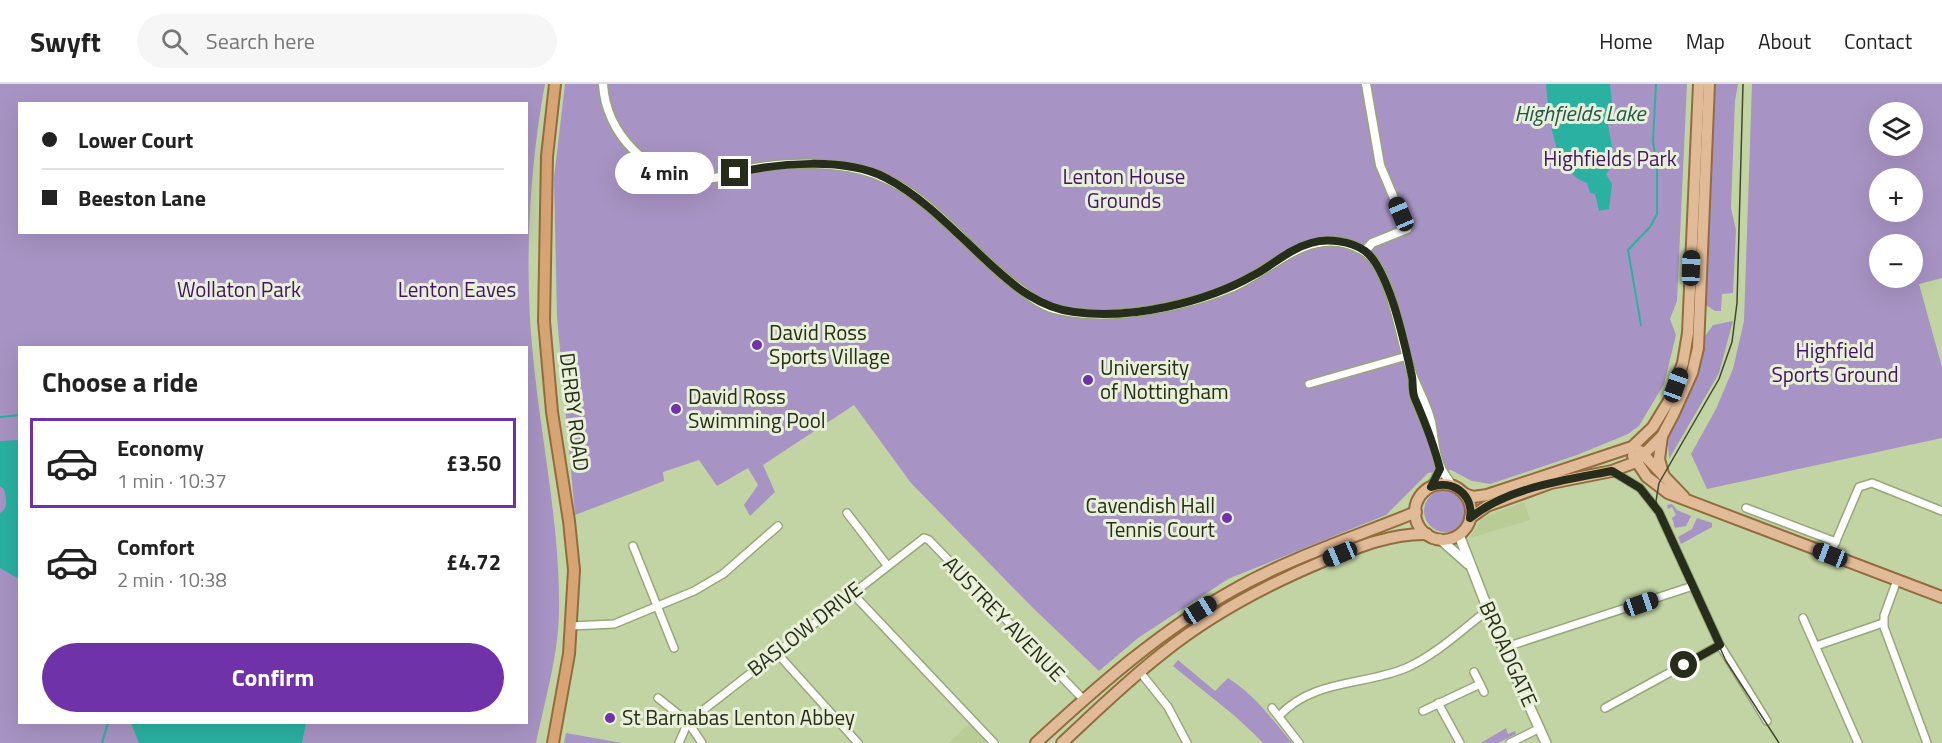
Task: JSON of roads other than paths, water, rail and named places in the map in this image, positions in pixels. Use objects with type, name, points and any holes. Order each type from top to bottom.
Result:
[{"type":"highway","name":"DERBY ROAD","points":[[553,743],[566,677],[571,626],[572,549],[552,412],[544,321],[547,156],[555,84]]},
{"type":"main road","points":[[1427,534],[1419,524],[1416,512],[1419,499],[1431,487],[1452,486],[1473,497],[1487,495],[1632,447],[1653,427],[1670,399],[1685,352],[1699,84]]},
{"type":"main road","points":[[1664,477],[1659,459],[1662,436],[1692,373],[1698,348],[1709,84]]},
{"type":"main road","points":[[1440,539],[1459,535],[1470,518],[1487,506],[1551,483],[1612,471],[1640,458],[1662,436]]},
{"type":"main road","points":[[1632,447],[1656,486],[1668,493],[1684,497],[1942,597]]},
{"type":"main road","points":[[1640,458],[1684,497]]},
{"type":"main road","points":[[1464,494],[1470,504],[1470,518]]},
{"type":"main road","points":[[1036,743],[1130,660],[1189,617],[1236,588],[1284,565],[1416,512]]},
{"type":"main road","points":[[1062,743],[1140,672],[1197,628],[1259,590],[1340,554],[1403,534],[1427,534],[1440,539],[1470,566]]},
{"type":"main road","name":"BROADGATE","points":[[1459,535],[1503,648],[1546,743]]},
{"type":"main road","points":[[1130,660],[1140,672]]},
{"type":"street","points":[[603,84],[606,105],[618,132],[634,151],[654,166],[684,177],[701,179],[758,168],[839,164],[876,174],[897,185],[926,206],[1002,275],[1028,295],[1053,309],[1117,314],[1173,305],[1233,286],[1284,255],[1310,243],[1340,242],[1365,251],[1385,281],[1407,356],[1418,405],[1432,439],[1440,469],[1452,486]]},
{"type":"street","points":[[1365,251],[1372,243],[1407,229],[1380,165],[1366,84]]},
{"type":"street","points":[[1309,384],[1407,356]]},
{"type":"street","points":[[1412,379],[1431,423],[1432,439]]},
{"type":"street","points":[[1431,487],[1440,469]]},
{"type":"street","points":[[1612,471],[1640,488],[1659,512],[1720,645],[1767,721]]},
{"type":"street","points":[[1830,555],[1856,491],[1864,485],[1872,483],[1942,511]]},
{"type":"street","points":[[1746,508],[1836,542]]},
{"type":"street","points":[[847,513],[887,565]]},
{"type":"street","points":[[571,626],[608,626],[718,578],[766,543],[778,526]]},
{"type":"street","name":"BASLOW DRIVE","points":[[688,722],[924,538]]},
{"type":"street","name":"AUSTREY AVENUE","points":[[924,538],[929,540],[1084,700]]},
{"type":"street","points":[[633,546],[674,648]]},
{"type":"street","points":[[1897,580],[1883,623],[1927,743]]},
{"type":"street","points":[[1503,648],[1693,586]]},
{"type":"street","points":[[852,593],[992,742]]},
{"type":"street","points":[[1278,716],[1288,706],[1312,692],[1406,668],[1422,660],[1489,609]]},
{"type":"street","points":[[1803,618],[1858,743]]},
{"type":"street","points":[[1816,646],[1883,623]]},
{"type":"street","points":[[1605,708],[1720,645]]},
{"type":"street","points":[[776,652],[858,743]]},
{"type":"street","points":[[1140,672],[1168,707],[1187,743]]},
{"type":"street","points":[[1474,672],[1484,692]]},
{"type":"street","points":[[1423,711],[1480,684]]},
{"type":"street","points":[[658,698],[688,722],[702,743]]},
{"type":"street","points":[[1438,703],[1460,743]]},
{"type":"street","points":[[1272,708],[1299,743]]},
{"type":"street","points":[[679,743],[688,722]]},
{"type":"street","points":[[1509,743],[1540,728]]},
{"type":"water","name":"Highfields Lake","points":[[1546,84],[1610,84],[1612,102],[1607,120],[1615,162],[1606,174],[1612,184],[1609,209],[1599,211],[1595,194],[1590,193],[1587,183],[1575,177],[1566,167],[1559,154],[1551,125]]},
{"type":"water","points":[[18,440],[18,578],[0,568],[0,513],[5,509],[6,502],[4,489],[0,486],[0,441]]},
{"type":"water","points":[[131,724],[306,724],[302,743],[139,743]]},
{"type":"waterway","points":[[1641,325],[1628,250],[1650,227],[1657,214],[1657,169],[1653,141],[1656,84]]},
{"type":"waterway","points":[[0,417],[18,415]]},
{"type":"waterway","points":[[102,743],[108,724]]},
{"type":"tram line","points":[[1743,84],[1737,303],[1732,342],[1719,379],[1659,483],[1656,501],[1660,518],[1726,661],[1779,743]]},
{"type":"place","name":"David Ross Sports Village","points":[[757,345]]},
{"type":"place","name":"University of Nottingham","points":[[1088,380]]},
{"type":"place","name":"David Ross Swimming Pool","points":[[676,409]]},
{"type":"place","name":"Cavendish Hall Tennis Court","points":[[1227,518]]},
{"type":"place","name":"St Barnabas Lenton Abbey","points":[[610,718]]},
{"type":"park label","name":"Highfields Park","points":[[1610,159]]},
{"type":"park label","name":"Lenton House Grounds","points":[[1124,189]]},
{"type":"park label","name":"Wollaton Park","points":[[239,290]]},
{"type":"park label","name":"Lenton Eaves","points":[[457,290]]},
{"type":"park label","name":"Highfield Sports Ground","points":[[1835,363]]}]
